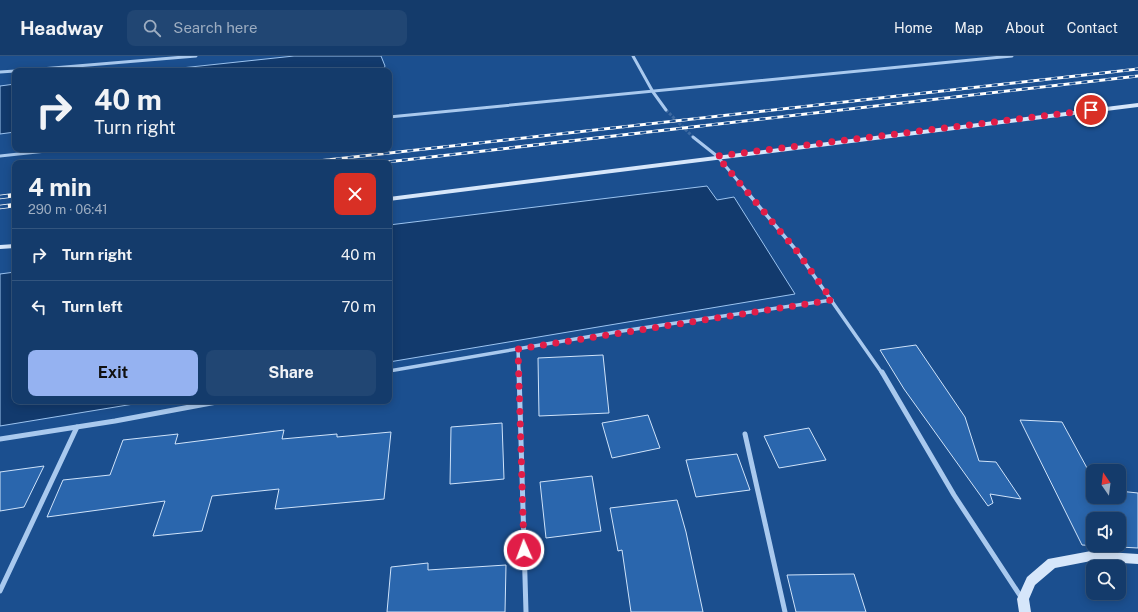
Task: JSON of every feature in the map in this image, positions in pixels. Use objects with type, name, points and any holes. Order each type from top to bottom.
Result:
[{"type":"street","points":[[52,68],[196,56]]},
{"type":"street","points":[[633,56],[653,92],[666,110]]},
{"type":"street","points":[[392,117],[1012,56]]},
{"type":"street","points":[[0,72],[12,71]]},
{"type":"street","points":[[392,199],[717,156],[1138,104]]},
{"type":"street","points":[[693,137],[717,156],[796,250],[832,300],[884,376],[954,495],[1022,599],[1024,612]]},
{"type":"street","points":[[0,156],[37,152]]},
{"type":"street","points":[[0,247],[12,246]]},
{"type":"street","points":[[392,370],[518,349],[832,300]]},
{"type":"street","points":[[518,349],[526,612]]},
{"type":"street","points":[[0,439],[205,404]]},
{"type":"street","points":[[0,591],[77,427]]},
{"type":"street","points":[[745,434],[784,612]]},
{"type":"street","points":[[1022,599],[1031,580],[1052,563],[1091,556],[1138,559]]},
{"type":"water","points":[[294,56],[381,56],[385,66],[384,68],[181,68]]},
{"type":"water","points":[[12,84],[12,132],[0,134],[0,86]]},
{"type":"water","points":[[707,186],[717,200],[734,197],[795,294],[392,361],[392,225]]},
{"type":"water","points":[[12,272],[12,404],[134,404],[0,426],[0,274]]},
{"type":"building","points":[[916,345],[965,417],[979,461],[996,462],[1021,499],[990,494],[993,503],[988,506],[904,389],[880,350]]},
{"type":"building","points":[[603,355],[609,413],[539,416],[538,358]]},
{"type":"building","points":[[648,415],[660,448],[612,458],[602,423]]},
{"type":"building","points":[[1020,420],[1062,422],[1086,466],[1086,504],[1126,504],[1126,492],[1138,493],[1138,548],[1126,547],[1126,512],[1086,512],[1086,545],[1082,545]]},
{"type":"building","points":[[502,423],[504,479],[450,484],[451,427]]},
{"type":"building","points":[[809,428],[826,460],[779,468],[764,436]]},
{"type":"building","points":[[284,430],[282,439],[337,434],[337,437],[391,432],[384,499],[275,509],[279,489],[212,496],[202,531],[153,536],[165,501],[47,517],[63,480],[110,475],[123,440],[178,434],[175,444]]},
{"type":"building","points":[[737,454],[750,490],[696,497],[686,460]]},
{"type":"building","points":[[44,466],[24,507],[0,511],[0,472]]},
{"type":"building","points":[[592,476],[601,531],[546,538],[540,482]]},
{"type":"building","points":[[677,500],[686,532],[703,612],[631,612],[622,550],[618,551],[610,508]]},
{"type":"building","points":[[428,563],[428,570],[506,565],[505,612],[387,612],[391,567]]},
{"type":"building","points":[[854,574],[866,612],[796,612],[787,575]]},
{"type":"tunnel","points":[[666,110],[693,137]]},
{"type":"railway","points":[[327,160],[1138,69]]},
{"type":"railway","points":[[392,161],[1138,76]]},
{"type":"railway","points":[[0,197],[12,195]]},
{"type":"railway","points":[[0,207],[12,205]]},
{"type":"route","points":[[524,550],[518,349],[622,331],[832,300],[796,250],[717,156],[1091,110]]}]
